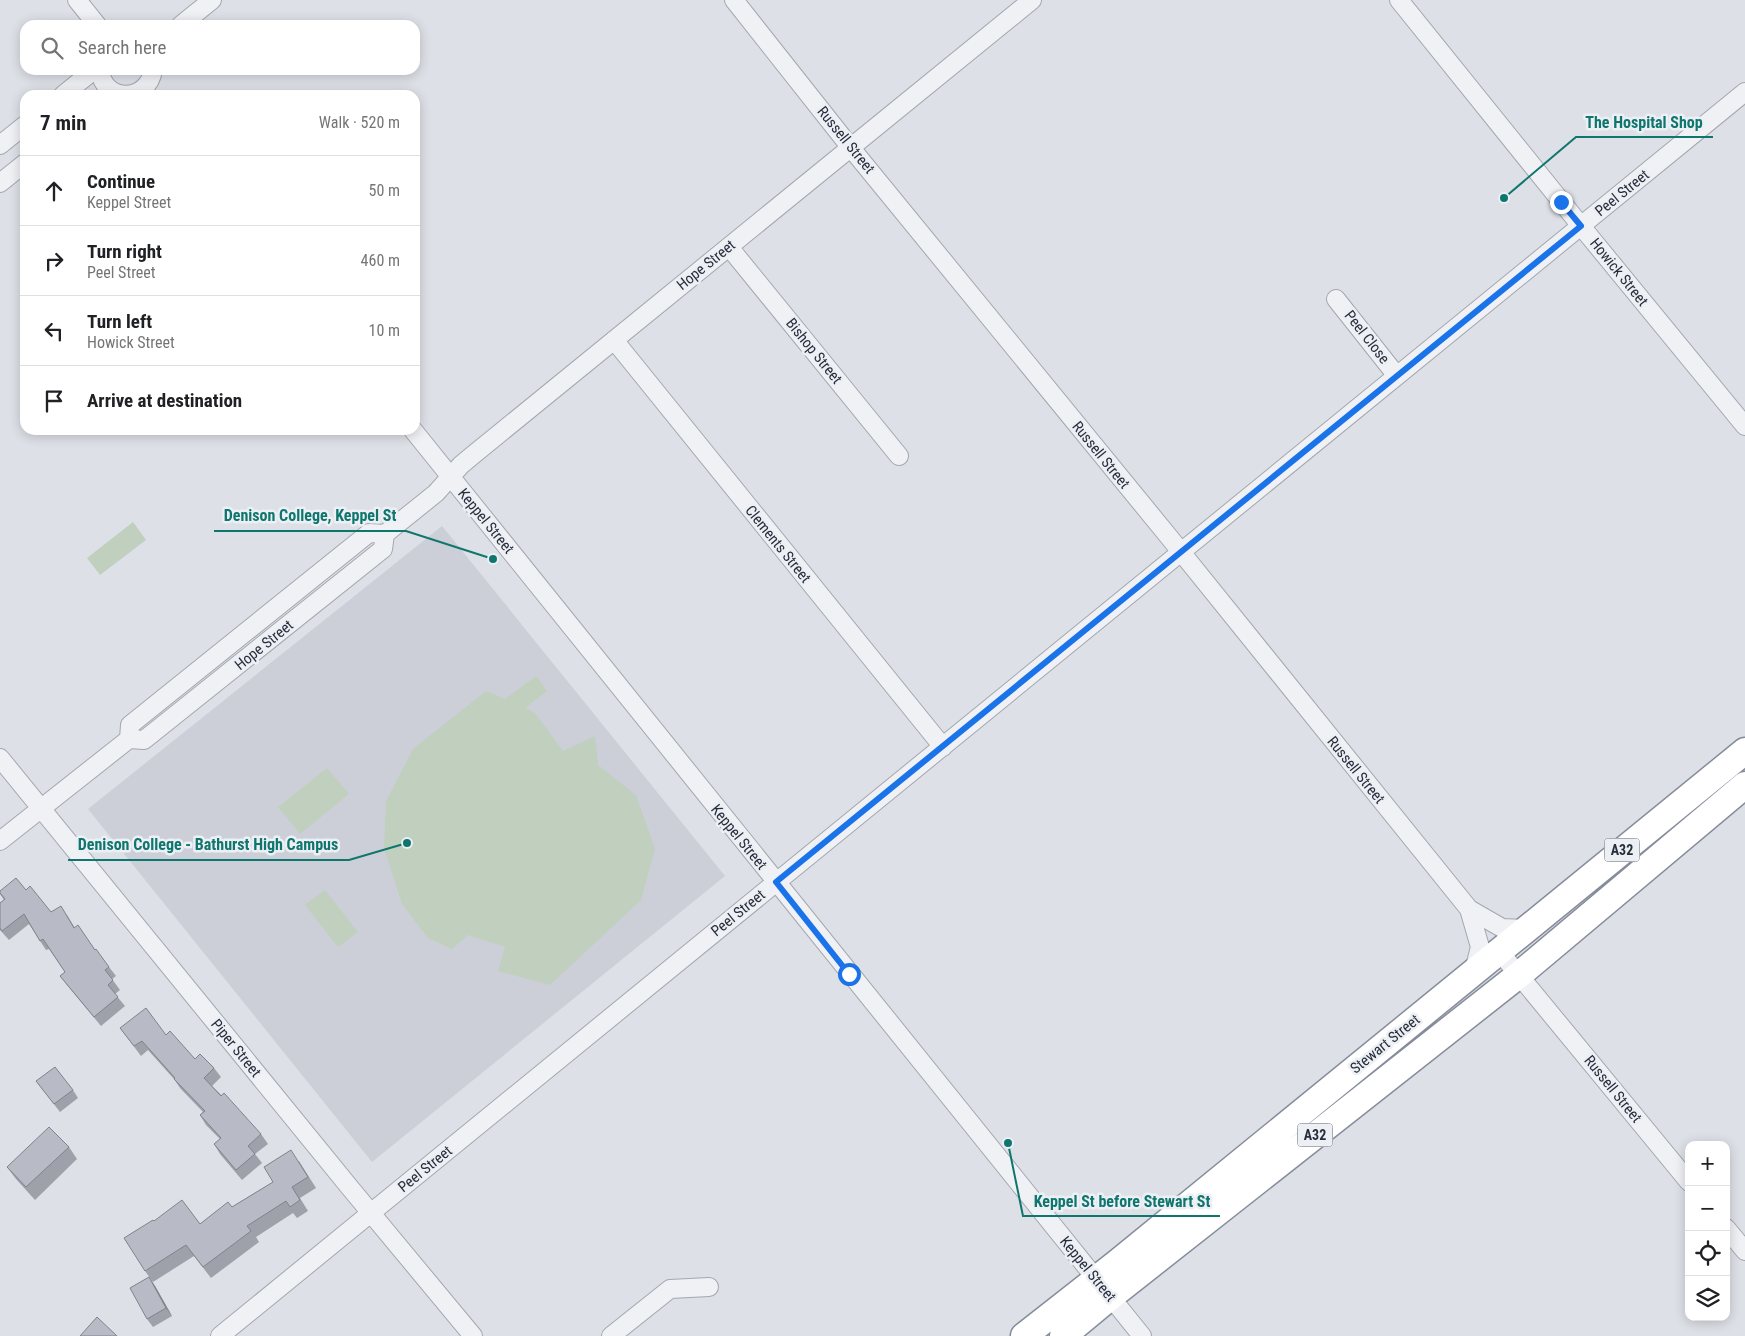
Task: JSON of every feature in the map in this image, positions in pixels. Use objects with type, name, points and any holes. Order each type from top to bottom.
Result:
[{"type":"highway","name":"Stewart Street","points":[[1063,1336],[1103,1288],[1474,971],[1745,751]]},
{"type":"highway","name":"Stewart Street","points":[[1024,1336],[1103,1288],[1520,974],[1745,785]]},
{"type":"street","points":[[77,0],[93,20]]},
{"type":"street","points":[[187,20],[212,0]]},
{"type":"street","name":"Russell Street","points":[[734,0],[851,148],[1469,909],[1502,928],[1525,929]]},
{"type":"street","name":"Hope Street","points":[[0,841],[129,739],[144,740],[383,549],[385,534],[436,493],[461,465],[1032,0]]},
{"type":"street","name":"Howick Street","points":[[1399,0],[1745,426]]},
{"type":"street","points":[[68,90],[88,75]]},
{"type":"street","points":[[101,75],[109,90]]},
{"type":"street","points":[[145,90],[152,75]]},
{"type":"street","name":"Peel Street","points":[[220,1336],[1745,92]]},
{"type":"street","points":[[0,145],[20,129]]},
{"type":"street","points":[[0,184],[20,167]]},
{"type":"street","name":"Bishop Street","points":[[729,247],[899,456]]},
{"type":"street","name":"Peel Close","points":[[1336,299],[1397,376]]},
{"type":"street","name":"Clements Street","points":[[614,340],[943,747]]},
{"type":"street","name":"Keppel Street","points":[[417,435],[1142,1336]]},
{"type":"street","name":"Piper Street","points":[[0,758],[473,1336]]},
{"type":"street","name":"Russell Street","points":[[1469,909],[1480,947],[1474,971]]},
{"type":"street","name":"Russell Street","points":[[1499,951],[1520,974],[1685,1177]]},
{"type":"street","points":[[1728,1231],[1745,1251]]},
{"type":"street","points":[[612,1336],[670,1289],[709,1287]]},
{"type":"shaded area","points":[[442,526],[725,876],[372,1162],[88,809]]},
{"type":"green space","points":[[133,522],[146,540],[100,575],[87,558]]},
{"type":"green space","points":[[536,676],[547,691],[525,708],[535,713],[563,751],[595,736],[598,765],[636,795],[655,849],[641,900],[550,985],[498,971],[505,947],[468,935],[452,949],[428,938],[402,904],[384,848],[386,801],[413,749],[486,691],[505,699]]},
{"type":"green space","points":[[327,768],[349,794],[300,834],[278,807]]},
{"type":"green space","points":[[325,890],[358,932],[338,947],[305,905]]},
{"type":"building","points":[[16,878],[26,890],[30,886],[51,912],[61,906],[74,928],[78,925],[109,967],[105,970],[113,980],[108,985],[118,997],[94,1017],[60,976],[65,972],[43,939],[40,941],[24,914],[2,931],[0,928],[0,903],[5,899],[0,891]]},
{"type":"building","points":[[146,1008],[166,1035],[170,1031],[195,1059],[200,1054],[214,1068],[204,1078],[221,1096],[224,1093],[261,1134],[248,1146],[255,1154],[236,1170],[214,1144],[221,1138],[200,1115],[205,1111],[174,1079],[142,1041],[134,1046],[120,1028]]},
{"type":"building","points":[[55,1067],[73,1090],[54,1104],[36,1081]]},
{"type":"building","points":[[49,1127],[69,1147],[26,1187],[7,1167]]},
{"type":"building","points":[[291,1150],[308,1177],[292,1187],[300,1200],[290,1207],[286,1201],[247,1226],[251,1231],[203,1267],[186,1245],[145,1271],[124,1238],[154,1221],[182,1200],[200,1224],[228,1202],[232,1207],[273,1182],[264,1167]]},
{"type":"building","points":[[149,1277],[166,1308],[147,1319],[130,1288]]},
{"type":"building","points":[[97,1317],[117,1336],[80,1336]]},
{"type":"place","name":"The Hospital Shop","points":[[1504,198]]},
{"type":"place","name":"Denison College, Keppel St","points":[[493,559]]},
{"type":"place","name":"Denison College - Bathurst High Campus","points":[[407,843]]},
{"type":"place","name":"Keppel St before Stewart St","points":[[1008,1143]]},
{"type":"route","points":[[849,974],[776,882],[1581,226],[1561,202]]}]
